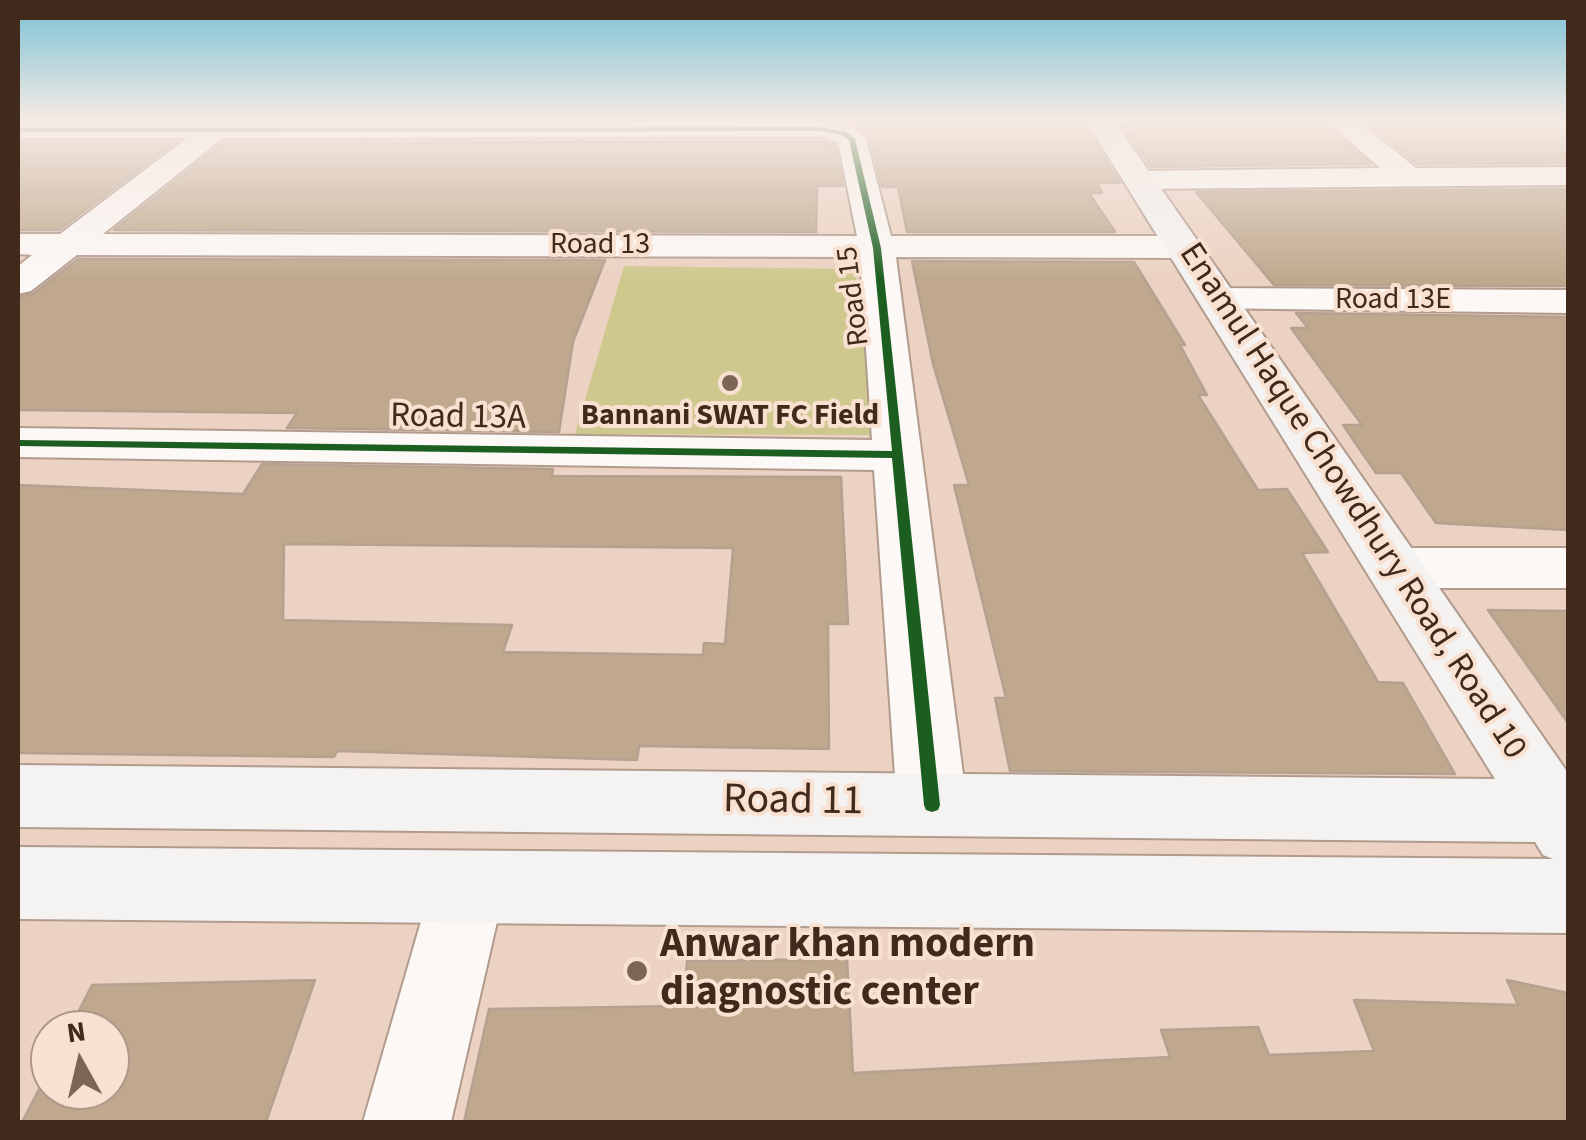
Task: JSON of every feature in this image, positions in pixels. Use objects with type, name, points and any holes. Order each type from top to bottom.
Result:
[{"type":"main road","name":"Enamul Haque Chowdhury Road, Road 10","points":[[1135,174],[1564,818]]},
{"type":"main road","name":"Road 11","points":[[18,796],[932,805],[1564,818]]},
{"type":"main road","points":[[18,883],[1568,896]]},
{"type":"street","points":[[18,283],[159,174]]},
{"type":"street","name":"Road 15","points":[[860,174],[877,248],[932,805]]},
{"type":"street","points":[[1405,174],[1408,177]]},
{"type":"street","points":[[1139,180],[1408,177],[1560,182]]},
{"type":"street","name":"Road 13","points":[[18,244],[1183,247]]},
{"type":"street","name":"Road 13E","points":[[1218,300],[1568,302]]},
{"type":"street","name":"Road 13A","points":[[18,443],[898,455]]},
{"type":"street","points":[[1394,568],[1568,568]]},
{"type":"street","points":[[408,1122],[468,887]]},
{"type":"shaded area","name":"Bannani SWAT FC Field","points":[[624,266],[855,269],[879,435],[575,434]]},
{"type":"building","points":[[18,174],[133,174],[59,230],[18,230]]},
{"type":"building","points":[[184,174],[841,174],[843,186],[817,186],[816,232],[114,230]]},
{"type":"building","points":[[879,174],[1115,174],[1120,183],[1097,183],[1102,193],[1089,193],[1115,232],[907,232],[898,187],[882,187]]},
{"type":"building","points":[[1568,189],[1568,286],[1274,285],[1196,192]]},
{"type":"building","points":[[78,259],[605,260],[573,342],[559,432],[287,428],[297,413],[18,410],[18,297],[33,294]]},
{"type":"building","points":[[912,261],[1134,262],[1185,345],[1180,345],[1207,395],[1198,395],[1258,490],[1287,489],[1328,552],[1302,553],[1378,682],[1403,683],[1455,774],[1010,771],[995,698],[1006,698],[954,485],[969,485],[933,364]]},
{"type":"building","points":[[1296,313],[1568,317],[1568,530],[1436,523],[1401,473],[1376,473],[1343,425],[1362,425],[1291,328],[1308,328]]},
{"type":"building","points":[[262,464],[553,469],[552,476],[841,477],[848,624],[828,624],[829,749],[639,746],[637,760],[337,751],[334,757],[18,753],[18,485],[243,494]],"holes":[[[284,544],[733,548],[725,644],[704,643],[703,655],[503,652],[512,625],[283,620]]]},
{"type":"building","points":[[1488,610],[1568,611],[1568,723]]},
{"type":"building","points":[[847,959],[853,1073],[1170,1057],[1161,1030],[1258,1027],[1269,1055],[1374,1051],[1354,1000],[1518,1005],[1507,980],[1568,993],[1568,1122],[464,1122],[489,1009],[684,1006],[687,961]]},
{"type":"building","points":[[315,980],[266,1122],[22,1122],[30,1107],[30,1110],[130,1110],[130,1010],[79,1010],[92,985]]},
{"type":"cycle path","points":[[860,174],[877,248],[932,805]]},
{"type":"cycle path","points":[[18,443],[898,455]]},
{"type":"place","name":"Bannani SWAT FC Field","points":[[730,383]]},
{"type":"place","name":"Anwar khan modern diagnostic center","points":[[637,971]]}]
